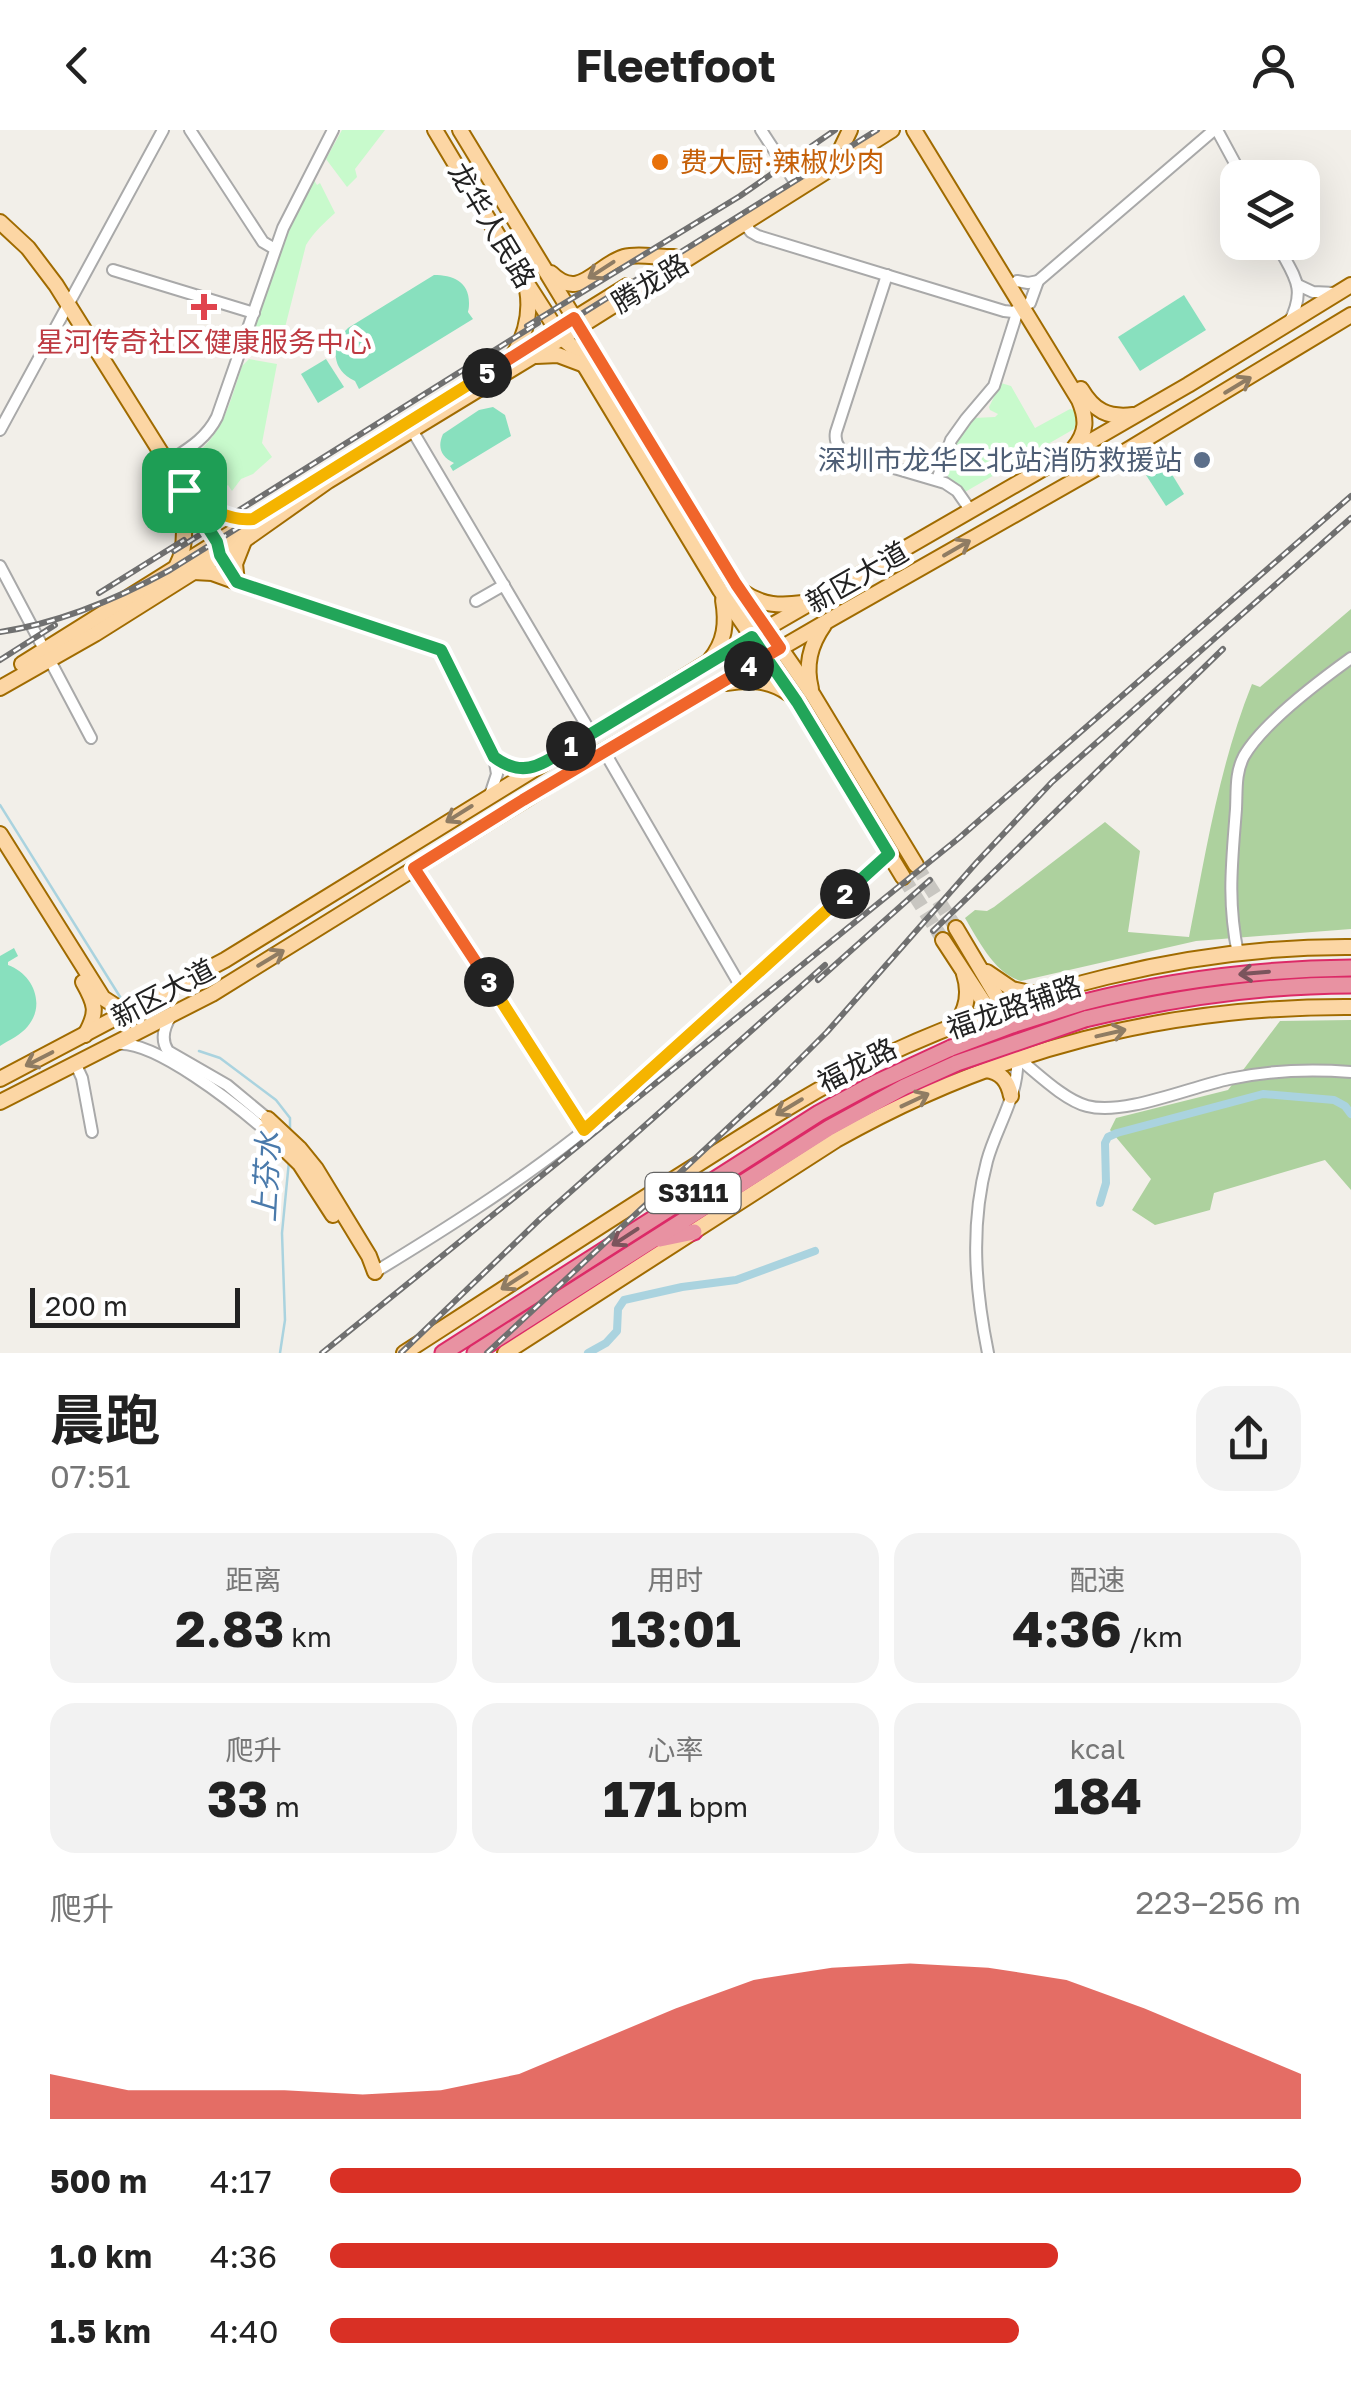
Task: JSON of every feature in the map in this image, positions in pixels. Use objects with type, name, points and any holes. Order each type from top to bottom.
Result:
[{"type":"highway","name":"福龙路","points":[[443,1353],[870,1085],[954,1056],[1002,1046],[1083,1012],[1184,980],[1351,968]]},
{"type":"highway","name":"福龙路","points":[[1083,1012],[1223,992],[1351,984]]},
{"type":"highway","name":"福龙路","points":[[476,1353],[840,1121],[954,1056]]},
{"type":"highway","points":[[651,1240],[694,1232]]},
{"type":"main road","name":"龙华人民路","points":[[435,130],[559,334],[591,362],[736,584],[766,656],[903,876]]},
{"type":"main road","name":"龙华人民路","points":[[460,130],[577,323],[591,362],[720,590],[759,633],[780,648],[813,695],[916,865]]},
{"type":"main road","points":[[842,156],[850,130]]},
{"type":"main road","name":"腾龙路","points":[[577,323],[610,308],[744,223],[878,130]]},
{"type":"main road","name":"腾龙路","points":[[0,688],[253,519],[512,357],[577,323],[795,182],[892,130]]},
{"type":"main road","points":[[914,130],[1079,400],[1086,425],[1083,436],[1066,456]]},
{"type":"main road","points":[[925,130],[1017,281],[1023,307],[1094,406],[1115,416],[1144,412]]},
{"type":"main road","points":[[0,222],[36,257],[216,547]]},
{"type":"main road","points":[[0,233],[67,309],[168,462],[181,491],[183,548],[176,568]]},
{"type":"main road","points":[[538,259],[556,278],[572,284],[584,282],[626,257],[674,258]]},
{"type":"main road","points":[[512,357],[529,308],[521,274]]},
{"type":"main road","name":"新区大道","points":[[0,1078],[256,941],[590,733],[1144,412],[1351,285]]},
{"type":"main road","points":[[530,358],[558,355],[591,362],[599,324],[610,308]]},
{"type":"main road","name":"新区大道","points":[[0,1102],[171,1016],[275,956],[604,751],[1116,457],[1351,315]]},
{"type":"main road","name":"腾龙路","points":[[0,678],[95,634],[193,572],[216,547],[246,538],[328,481],[530,358],[559,334]]},
{"type":"main road","points":[[181,491],[230,517],[253,519]]},
{"type":"main road","points":[[193,572],[212,573],[237,582],[235,564],[246,538]]},
{"type":"main road","points":[[736,584],[767,604],[795,604],[819,598]]},
{"type":"main road","points":[[706,664],[717,651],[724,632],[720,590]]},
{"type":"main road","points":[[813,695],[808,659],[820,630],[831,619]]},
{"type":"main road","points":[[712,688],[738,681],[760,682],[780,688],[797,702]]},
{"type":"main road","points":[[0,834],[103,998],[116,1007],[140,1006]]},
{"type":"main road","points":[[0,850],[88,991],[94,1011],[85,1035]]},
{"type":"main road","points":[[956,928],[982,968],[1017,1058]]},
{"type":"main road","points":[[943,940],[967,983],[966,1001],[954,1026]]},
{"type":"main road","name":"福龙路辅路","points":[[404,1353],[788,1108],[873,1061],[954,1026],[1046,994],[1237,949],[1351,947]]},
{"type":"main road","points":[[982,968],[1012,989],[1046,994]]},
{"type":"main road","points":[[964,973],[997,1009]]},
{"type":"main road","name":"福龙路辅路","points":[[504,1353],[848,1134],[985,1070],[1106,1034],[1200,1015],[1351,1007]]},
{"type":"main road","points":[[985,1070],[1004,1079],[1011,1096]]},
{"type":"main road","points":[[266,1124],[300,1148],[376,1272]]},
{"type":"main road","points":[[266,1124],[317,1188],[362,1261],[376,1272]]},
{"type":"street","points":[[0,430],[163,130]]},
{"type":"street","points":[[190,130],[263,242],[275,249]]},
{"type":"street","points":[[168,462],[199,442],[213,425],[275,249],[297,196],[334,130]]},
{"type":"street","points":[[757,130],[795,182]]},
{"type":"street","points":[[937,480],[951,440],[994,386],[1023,307],[1038,281],[1216,130],[1233,160]]},
{"type":"street","points":[[744,223],[758,236],[1004,312],[1023,307]]},
{"type":"street","points":[[1285,260],[1298,286],[1298,300],[1289,323]]},
{"type":"street","points":[[113,270],[254,313]]},
{"type":"street","points":[[887,274],[836,441],[850,454],[937,480],[957,491],[971,511]]},
{"type":"street","points":[[1017,281],[1038,281]]},
{"type":"street","points":[[1298,286],[1312,292],[1337,293]]},
{"type":"street","points":[[412,430],[590,733]]},
{"type":"street","points":[[216,547],[237,582],[441,650],[494,757],[496,782],[490,794]]},
{"type":"street","points":[[0,566],[91,738]]},
{"type":"street","points":[[476,601],[504,585]]},
{"type":"street","points":[[1237,949],[1230,874],[1242,759],[1276,718],[1351,658]]},
{"type":"street","points":[[604,751],[740,987]]},
{"type":"street","points":[[494,757],[518,769],[538,765]]},
{"type":"street","points":[[376,1272],[509,1188],[584,1130],[889,854]]},
{"type":"street","points":[[414,868],[584,1130]]},
{"type":"street","points":[[171,1016],[163,1037],[168,1051],[227,1085],[266,1124]]},
{"type":"street","points":[[116,1044],[136,1045],[165,1060],[266,1124]]},
{"type":"street","points":[[1017,1058],[1074,1102],[1096,1108],[1122,1107],[1264,1073],[1351,1072]]},
{"type":"street","points":[[988,1353],[975,1264],[977,1209],[987,1159],[1017,1077],[1017,1058]]},
{"type":"street","points":[[76,1065],[92,1132]]},
{"type":"green space","points":[[342,130],[385,130],[355,169],[357,177],[347,187],[326,159]]},
{"type":"green space","points":[[314,180],[317,185],[320,183],[335,213],[306,245],[279,351],[258,347],[253,343],[252,333],[286,235]]},
{"type":"green space","points":[[434,275],[463,284],[473,319],[359,389],[337,364],[336,349],[342,335]]},
{"type":"green space","points":[[1184,295],[1206,330],[1140,371],[1118,337]]},
{"type":"green space","points":[[249,359],[277,364],[262,443],[272,457],[241,479],[232,491],[228,485],[216,492],[200,489],[187,471],[189,459],[218,429],[242,366]]},
{"type":"green space","points":[[326,359],[344,387],[318,403],[301,374]]},
{"type":"green space","points":[[1001,383],[1011,386],[1035,428],[1070,409],[1074,410],[1074,429],[965,492],[946,471],[957,441],[974,418],[998,414],[989,407]]},
{"type":"green space","points":[[493,407],[505,415],[511,436],[453,471],[450,466],[454,463],[441,451],[443,434],[479,410]]},
{"type":"green space","points":[[1165,463],[1184,494],[1166,506],[1146,475]]},
{"type":"green space","points":[[1351,609],[1351,929],[1196,941],[1021,981],[995,964],[965,918],[975,910],[994,907],[1105,822],[1140,851],[1128,932],[1189,937],[1222,778],[1252,684],[1260,687]]},
{"type":"green space","points":[[14,948],[18,956],[8,965],[30,982],[36,1008],[25,1029],[0,1046],[0,956]]},
{"type":"green space","points":[[1351,1020],[1351,1190],[1325,1160],[1214,1193],[1210,1210],[1155,1225],[1132,1210],[1151,1179],[1110,1130],[1116,1118],[1228,1090],[1280,1021]]},
{"type":"waterway","name":"上芬水","points":[[0,805],[122,1000]]},
{"type":"waterway","name":"上芬水","points":[[199,1051],[220,1058],[276,1100],[290,1118],[290,1133]]},
{"type":"waterway","points":[[1100,1203],[1106,1183],[1105,1143],[1117,1133],[1263,1094],[1334,1100],[1351,1114]]},
{"type":"waterway","name":"上芬水","points":[[280,1353],[285,1320],[282,1233],[289,1161]]},
{"type":"waterway","points":[[588,1353],[617,1331],[618,1309],[624,1300],[736,1280],[815,1251]]},
{"type":"tunnel","points":[[916,865],[956,928]]},
{"type":"tunnel","points":[[903,877],[943,940]]},
{"type":"railway","points":[[527,326],[740,196],[835,130]]},
{"type":"railway","points":[[0,632],[88,608],[170,570],[877,130]]},
{"type":"railway","points":[[174,551],[538,323]]},
{"type":"railway","points":[[322,1353],[959,838],[1351,496]]},
{"type":"railway","points":[[487,1353],[827,1032],[1052,782],[1351,518]]},
{"type":"railway","points":[[99,593],[184,540]]},
{"type":"railway","points":[[0,660],[55,625]]},
{"type":"railway","points":[[933,931],[1223,649]]},
{"type":"railway","points":[[818,980],[930,880]]},
{"type":"railway","points":[[401,1353],[540,1219],[825,965]]},
{"type":"place","name":"费大厨·辣椒炒肉","points":[[660,162]]},
{"type":"place","name":"星河传奇社区健康服务中心","points":[[204,307]]},
{"type":"place","name":"深圳市龙华区北站消防救援站","points":[[1202,460]]},
{"type":"route","points":[[184,490],[230,517],[253,519],[574,318],[736,584],[780,648],[766,656],[752,664],[604,751],[414,868],[584,1130],[889,854],[797,702],[776,670],[766,656],[752,637],[538,765],[513,768],[494,757],[441,650],[237,582],[184,490]]}]
